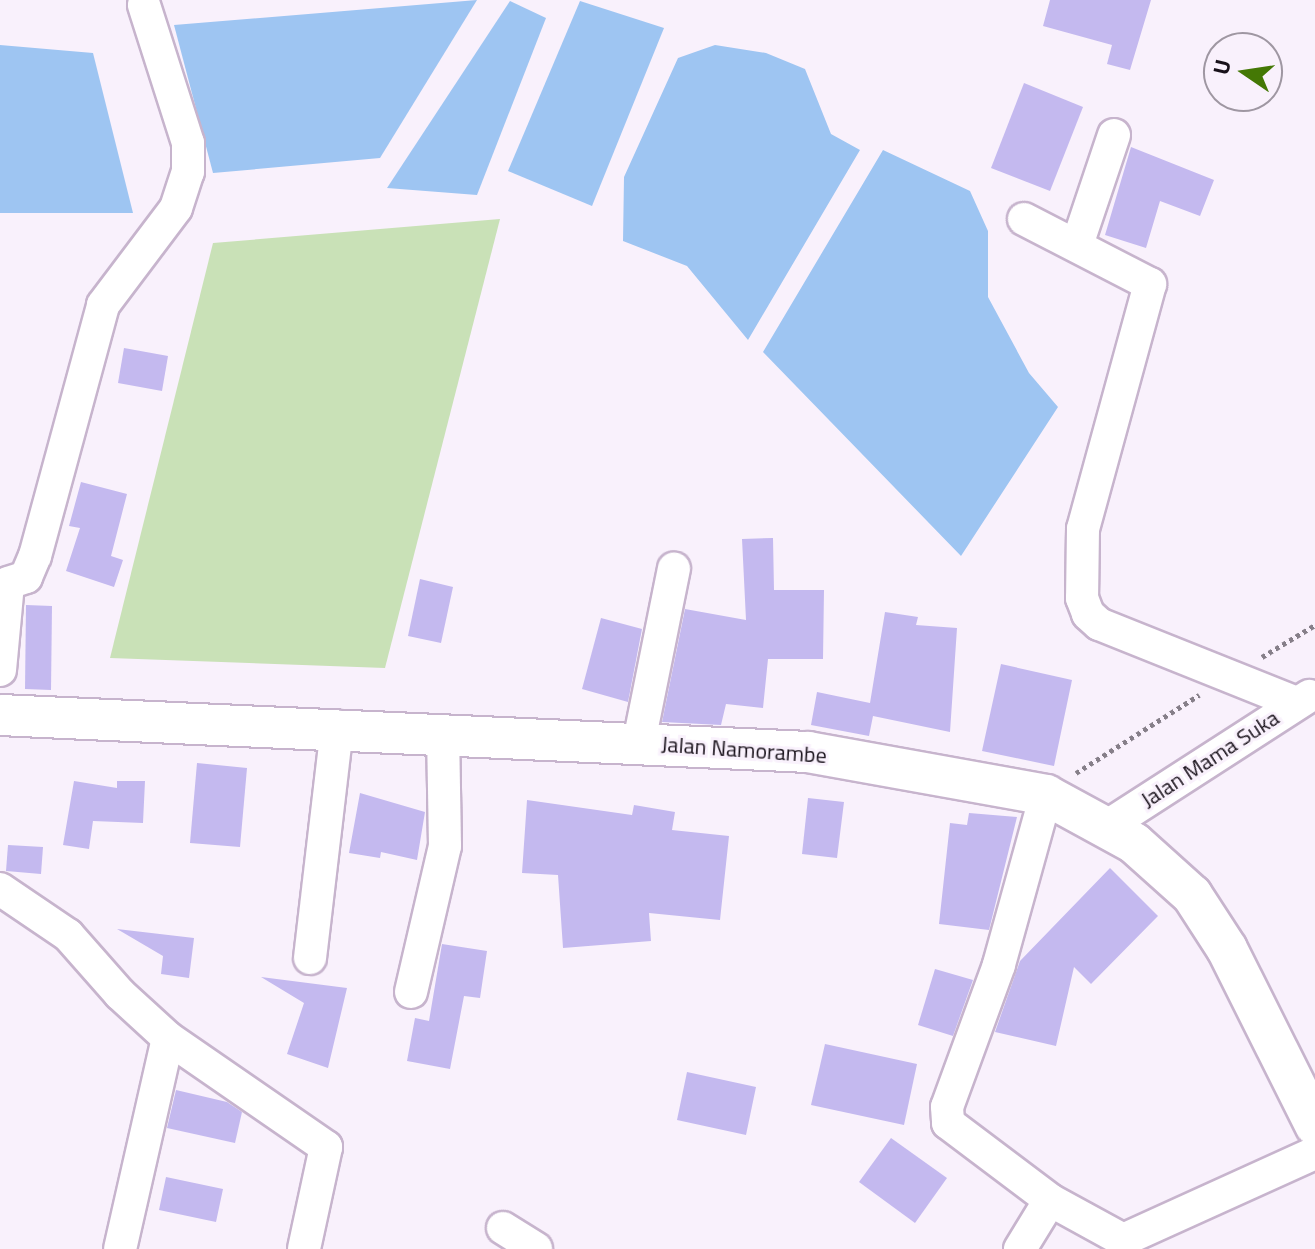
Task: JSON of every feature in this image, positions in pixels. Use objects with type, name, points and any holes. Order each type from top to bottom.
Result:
[{"type":"main road","name":"Jalan Namorambe","points":[[0,715],[337,727],[808,752],[1046,795],[1134,843],[1192,895],[1227,949],[1315,1125]]},
{"type":"street","points":[[0,670],[4,583],[26,577],[35,556],[107,295],[155,241],[176,208],[188,172],[188,143],[144,5]]},
{"type":"street","points":[[1077,245],[1114,135]]},
{"type":"street","points":[[1024,219],[1150,284],[1083,529],[1082,598],[1099,624],[1226,678],[1306,698]]},
{"type":"street","points":[[639,742],[674,568]]},
{"type":"street","name":"Jalan Mama Suka","points":[[1106,827],[1306,698]]},
{"type":"street","points":[[310,958],[337,727]]},
{"type":"street","points":[[411,992],[445,846],[443,732]]},
{"type":"street","points":[[1046,795],[999,965],[946,1115],[962,1134],[1050,1200],[1123,1240],[1315,1153]]},
{"type":"street","points":[[0,889],[68,935],[168,1038],[326,1147],[304,1249]]},
{"type":"street","points":[[120,1249],[168,1038]]},
{"type":"street","points":[[1020,1249],[1050,1200]]},
{"type":"street","points":[[503,1228],[536,1249]]},
{"type":"path","points":[[1046,795],[1226,678],[1315,625]]},
{"type":"green space","points":[[500,219],[385,668],[110,658],[213,243]]},
{"type":"water","points":[[477,0],[380,158],[213,173],[174,25]]},
{"type":"water","points":[[510,1],[546,18],[477,195],[387,188]]},
{"type":"water","points":[[580,1],[664,28],[592,206],[508,171]]},
{"type":"water","points":[[0,45],[93,53],[133,213],[0,213]]},
{"type":"water","points":[[715,45],[766,53],[805,69],[831,134],[860,150],[748,340],[687,266],[623,241],[624,177],[678,58]]},
{"type":"water","points":[[883,150],[970,191],[988,231],[988,297],[1029,373],[1058,407],[961,556],[763,352]]},
{"type":"building","points":[[1050,0],[1151,0],[1130,70],[1107,64],[1112,45],[1043,26]]},
{"type":"building","points":[[1024,83],[1083,107],[1050,191],[991,168]]},
{"type":"building","points":[[1131,147],[1214,180],[1200,216],[1160,201],[1146,248],[1105,235]]},
{"type":"building","points":[[124,348],[168,356],[162,391],[118,383]]},
{"type":"building","points":[[81,482],[127,494],[111,556],[123,560],[114,587],[66,571],[80,528],[69,526]]},
{"type":"building","points":[[773,538],[774,590],[824,590],[823,659],[768,659],[763,708],[726,704],[721,725],[662,722],[685,609],[746,620],[742,539]]},
{"type":"building","points":[[420,579],[453,587],[441,643],[408,636]]},
{"type":"building","points":[[26,605],[52,606],[51,690],[25,689]]},
{"type":"building","points":[[885,612],[918,617],[916,625],[957,628],[950,732],[873,716],[869,736],[811,725],[817,692],[870,703]]},
{"type":"building","points":[[601,618],[642,629],[628,702],[582,689]]},
{"type":"building","points":[[1001,664],[1072,680],[1054,766],[982,751]]},
{"type":"building","points":[[197,763],[247,768],[240,847],[190,843]]},
{"type":"building","points":[[74,781],[117,788],[117,781],[145,781],[143,823],[93,821],[89,849],[63,845]]},
{"type":"building","points":[[360,793],[425,812],[417,860],[381,852],[380,858],[349,853]]},
{"type":"building","points":[[808,798],[844,802],[837,858],[802,854]]},
{"type":"building","points":[[527,800],[632,815],[634,805],[675,812],[672,830],[729,836],[720,920],[649,913],[651,941],[563,948],[558,875],[522,873]]},
{"type":"building","points":[[969,813],[1017,817],[989,930],[939,924],[950,823],[967,825]]},
{"type":"building","points":[[8,845],[43,847],[41,874],[6,871]]},
{"type":"building","points":[[1110,868],[1158,916],[1091,984],[1074,967],[1056,1046],[995,1032],[1020,961]]},
{"type":"building","points":[[117,929],[194,938],[189,978],[161,974],[163,956]]},
{"type":"building","points":[[442,944],[487,951],[480,998],[464,996],[450,1069],[407,1061],[415,1018],[429,1021]]},
{"type":"building","points":[[935,969],[973,980],[953,1036],[918,1025]]},
{"type":"building","points":[[261,977],[347,988],[328,1068],[287,1054],[304,1003]]},
{"type":"building","points":[[825,1044],[917,1064],[904,1125],[811,1105]]},
{"type":"building","points":[[687,1072],[756,1087],[746,1135],[677,1120]]},
{"type":"building","points":[[176,1090],[227,1102],[242,1112],[235,1143],[167,1128]]},
{"type":"building","points":[[891,1138],[947,1178],[915,1223],[859,1182]]},
{"type":"building","points":[[166,1177],[223,1189],[216,1222],[159,1210]]}]
